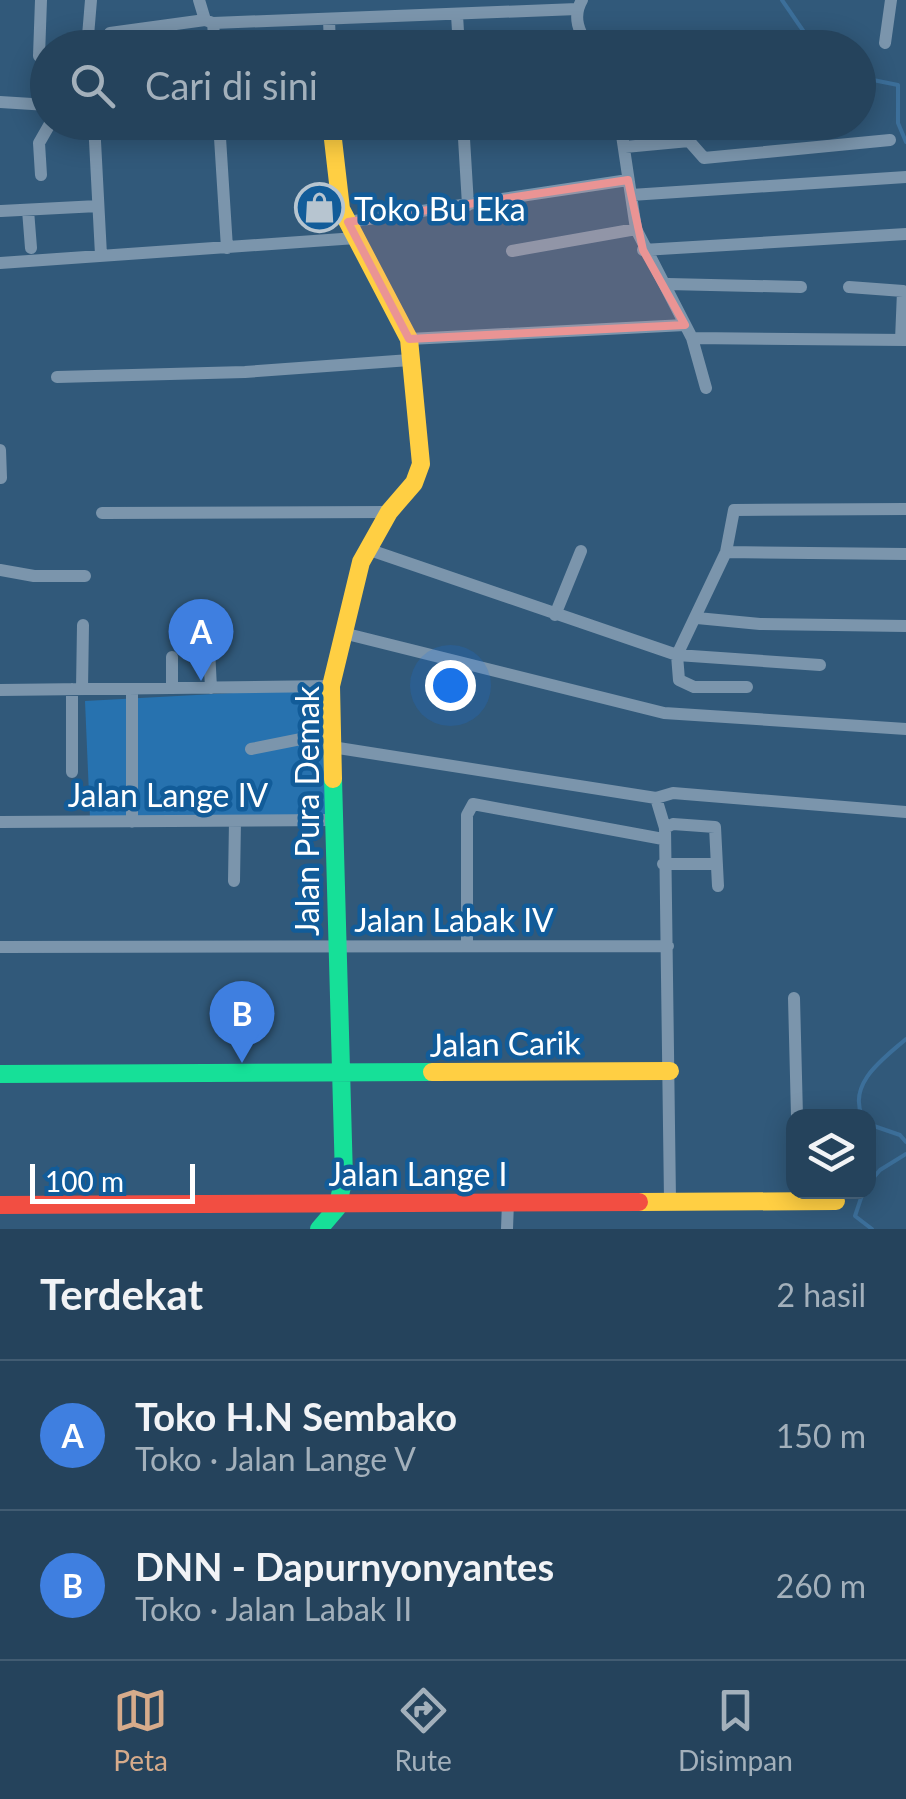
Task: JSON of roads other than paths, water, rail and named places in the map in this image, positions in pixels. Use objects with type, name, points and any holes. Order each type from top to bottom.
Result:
[{"type":"street","points":[[40,30],[41,0]]},
{"type":"street","points":[[88,30],[91,0]]},
{"type":"street","points":[[199,0],[211,30]]},
{"type":"street","points":[[884,43],[891,0]]},
{"type":"street","points":[[137,30],[209,22],[457,14],[580,5],[579,30]]},
{"type":"street","points":[[457,14],[458,30]]},
{"type":"street","points":[[329,18],[329,30]]},
{"type":"street","points":[[0,102],[30,104]]},
{"type":"street","points":[[41,140],[42,175]]},
{"type":"street","points":[[95,140],[101,255]]},
{"type":"street","points":[[220,140],[228,248]]},
{"type":"street","name":"Jalan Pura Demak","points":[[333,140],[337,192],[352,230],[408,338],[421,464],[414,483],[389,512],[366,549],[331,686],[344,1178],[340,1202]]},
{"type":"street","points":[[464,140],[468,205]]},
{"type":"street","points":[[624,140],[636,229],[643,250],[668,284],[689,332],[706,388]]},
{"type":"street","points":[[625,147],[690,141],[704,158],[890,140]]},
{"type":"street","points":[[631,195],[906,177]]},
{"type":"street","points":[[0,263],[228,248],[352,230],[468,205],[628,180]]},
{"type":"street","points":[[311,196],[337,192]]},
{"type":"street","points":[[1,212],[98,206]]},
{"type":"street","points":[[28,210],[31,248]]},
{"type":"street","points":[[512,251],[636,229]]},
{"type":"street","points":[[643,250],[906,234]]},
{"type":"street","points":[[668,284],[802,288]]},
{"type":"street","points":[[408,338],[689,332],[904,340],[903,291],[849,287]]},
{"type":"street","points":[[57,377],[244,372],[410,360]]},
{"type":"street","points":[[0,450],[1,478]]},
{"type":"street","points":[[746,687],[686,684],[676,676],[677,655],[726,552],[734,510],[906,509]]},
{"type":"street","points":[[102,513],[389,512]]},
{"type":"street","points":[[366,549],[677,655],[820,665]]},
{"type":"street","points":[[555,615],[581,551]]},
{"type":"street","points":[[726,552],[906,554]]},
{"type":"street","points":[[0,570],[34,576],[85,576]]},
{"type":"street","points":[[697,618],[760,624],[906,626]]},
{"type":"street","points":[[72,772],[83,625]]},
{"type":"street","points":[[208,630],[210,688]]},
{"type":"street","points":[[343,633],[664,713],[906,729]]},
{"type":"street","points":[[172,658],[172,688]]},
{"type":"street","points":[[0,690],[331,686]]},
{"type":"street","points":[[132,688],[132,822]]},
{"type":"street","points":[[251,749],[332,740],[656,798],[673,793],[906,812]]},
{"type":"street","points":[[656,798],[664,834],[668,946],[670,1200]]},
{"type":"street","points":[[467,946],[467,815],[473,804],[664,834]]},
{"type":"street","name":"Jalan Lange IV","points":[[0,822],[335,820]]},
{"type":"street","points":[[234,880],[235,821]]},
{"type":"street","points":[[664,834],[673,824],[715,827],[718,886]]},
{"type":"street","points":[[663,864],[717,864]]},
{"type":"street","name":"Jalan Labak IV","points":[[0,948],[668,946]]},
{"type":"street","points":[[794,998],[796,1109]]},
{"type":"street","name":"Jalan Carik","points":[[0,1074],[670,1071]]},
{"type":"street","name":"Jalan Lange I","points":[[0,1206],[786,1196]]},
{"type":"street","name":"Jalan Lange I","points":[[821,1199],[836,1201]]},
{"type":"street","points":[[318,1229],[340,1202]]},
{"type":"street","points":[[507,1229],[508,1202]]},
{"type":"waterway","points":[[782,0],[803,30]]},
{"type":"waterway","points":[[876,81],[898,85],[898,123],[906,142]]},
{"type":"waterway","points":[[860,1109],[864,1082],[878,1063],[906,1039]]},
{"type":"waterway","points":[[876,1127],[900,1135],[906,1142]]},
{"type":"waterway","points":[[876,1175],[906,1154]]},
{"type":"waterway","points":[[861,1199],[855,1216],[872,1229]]},
{"type":"place","name":"Toko Bu Eka","points":[[319,208]]},
{"type":"place","name":"Toko H.N Sembako","points":[[201,681]]},
{"type":"place","name":"DNN - Dapurnyonyantes","points":[[242,1063]]}]
